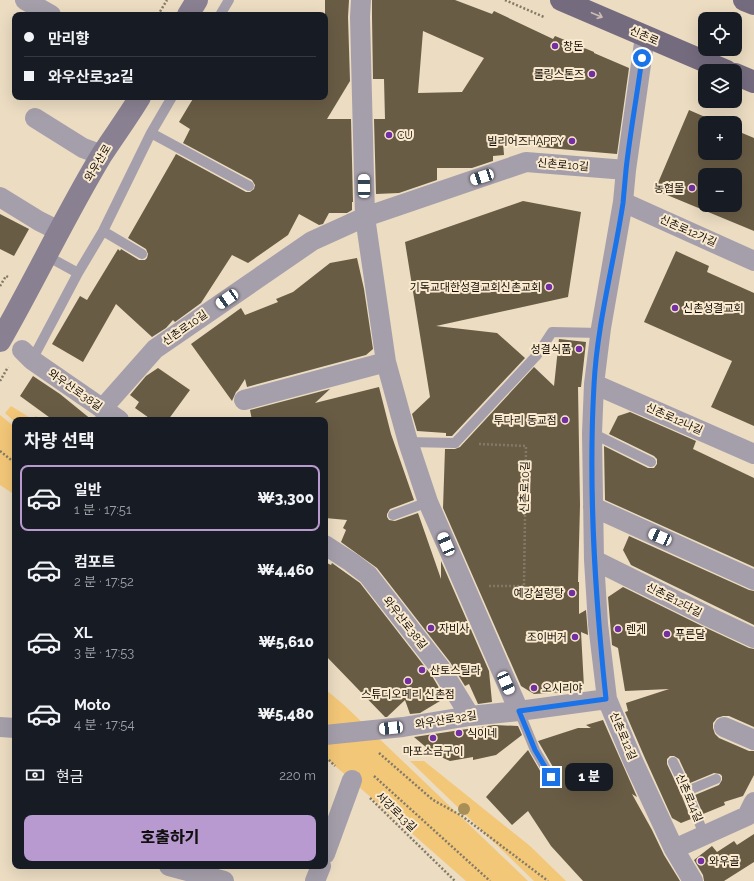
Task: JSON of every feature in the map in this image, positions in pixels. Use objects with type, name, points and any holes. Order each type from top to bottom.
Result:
[{"type":"main road","name":"신촌로","points":[[561,0],[711,64]]},
{"type":"main road","points":[[744,0],[754,4]]},
{"type":"main road","points":[[742,77],[754,82]]},
{"type":"street","points":[[25,0],[45,12]]},
{"type":"street","points":[[190,12],[197,0]]},
{"type":"street","points":[[361,0],[360,17],[365,217],[386,362],[408,442],[428,502],[519,711]]},
{"type":"street","name":"신촌로12길","points":[[645,36],[626,170],[623,202],[600,333],[594,384],[592,433],[594,560],[598,624],[606,699],[674,849],[693,881]]},
{"type":"street","name":"와우산로","points":[[0,340],[102,155],[138,100]]},
{"type":"street","points":[[35,118],[83,148],[102,155]]},
{"type":"street","name":"신촌로10길","points":[[102,409],[155,349],[312,241],[365,217],[526,162],[626,170]]},
{"type":"street","points":[[0,197],[39,221],[59,231]]},
{"type":"street","name":"신촌로12가길","points":[[623,202],[754,261]]},
{"type":"street","name":"와우산로38길","points":[[27,355],[114,417]]},
{"type":"street","points":[[244,400],[386,362]]},
{"type":"street","name":"신촌로12나길","points":[[594,384],[754,454]]},
{"type":"street","points":[[593,507],[754,580]]},
{"type":"street","name":"와우산로38길","points":[[328,547],[368,575],[441,669],[470,716]]},
{"type":"street","name":"신촌로12다길","points":[[594,560],[706,616],[754,638]]},
{"type":"street","name":"와우산로32길","points":[[328,735],[403,727],[470,716],[606,699]]},
{"type":"street","points":[[0,727],[12,728]]},
{"type":"street","points":[[724,727],[754,740]]},
{"type":"street","points":[[328,848],[361,776]]},
{"type":"street","name":"신촌로14길","points":[[674,849],[752,812]]},
{"type":"street","points":[[180,869],[224,881]]},
{"type":"street","points":[[315,881],[320,869]]},
{"type":"lane","points":[[222,12],[229,0]]},
{"type":"lane","points":[[27,355],[103,231],[151,133],[170,100]]},
{"type":"lane","points":[[151,133],[249,186]]},
{"type":"lane","points":[[103,231],[142,254]]},
{"type":"lane","points":[[47,256],[78,274]]},
{"type":"lane","points":[[408,442],[455,443],[537,356],[552,332],[600,333]]},
{"type":"lane","points":[[592,433],[651,462]]},
{"type":"lane","points":[[393,515],[428,502]]},
{"type":"lane","points":[[519,711],[535,750],[551,777]]},
{"type":"lane","name":"신촌로14길","points":[[673,762],[687,791],[704,835]]},
{"type":"lane","points":[[687,791],[716,779]]},
{"type":"path","points":[[160,12],[167,0]]},
{"type":"path","points":[[0,286],[6,276]]},
{"type":"path","name":"신촌로10길","points":[[455,443],[526,446],[524,586],[463,585]]},
{"type":"path","points":[[0,451],[12,461]]},
{"type":"path","points":[[354,732],[433,800],[462,816],[548,881]]},
{"type":"path","name":"서강로13길","points":[[328,759],[361,776],[455,881]]},
{"type":"path","points":[[361,776],[490,881]]},
{"type":"shaded area","points":[[11,406],[29,417],[12,417],[12,419],[5,413]]},
{"type":"shaded area","points":[[0,415],[12,425],[12,493],[0,485]]},
{"type":"shaded area","points":[[328,692],[344,705],[528,881],[466,881],[328,760]]},
{"type":"shaded area","points":[[410,761],[424,761],[530,846],[566,881],[534,881]]},
{"type":"building","points":[[325,0],[349,0],[348,17],[350,81],[327,119],[351,119],[352,210],[347,213],[329,213],[323,224],[319,225],[299,214],[288,235],[248,263],[232,255],[201,303],[175,322],[173,320],[166,328],[152,337],[116,304],[83,362],[52,344],[80,296],[87,300],[118,249],[120,251],[121,249],[139,260],[145,260],[147,258],[148,254],[146,249],[128,238],[176,154],[246,192],[250,192],[254,189],[255,185],[252,180],[183,143],[190,129],[179,122],[192,100],[328,100],[328,12],[325,12]]},
{"type":"building","points":[[372,0],[455,0],[492,14],[494,11],[553,39],[555,36],[629,68],[617,154],[537,147],[532,141],[503,142],[504,155],[493,156],[493,161],[472,168],[437,168],[437,180],[399,193],[376,194],[374,119],[385,119],[384,79],[373,79]],"holes":[[[423,31],[484,58],[462,92],[418,93]]]},
{"type":"building","points":[[689,110],[703,116],[698,116],[698,160],[742,160],[742,133],[754,138],[754,231],[708,212],[742,212],[742,168],[698,168],[698,208],[655,190]]},
{"type":"building","points":[[523,201],[581,212],[568,297],[436,326],[497,333],[525,358],[452,436],[446,436],[446,433],[417,431],[412,414],[430,397],[405,242]]},
{"type":"building","points":[[0,214],[29,229],[14,256],[0,249]]},
{"type":"building","points":[[676,251],[709,266],[707,272],[754,293],[754,426],[711,407],[732,361],[644,322]]},
{"type":"building","points":[[357,258],[364,289],[373,349],[366,355],[247,387],[245,379],[232,401],[191,344],[241,308],[245,315],[278,302],[276,299],[293,292],[330,263]]},
{"type":"building","points":[[559,339],[586,342],[581,387],[578,387],[580,505],[578,582],[579,614],[586,610],[588,635],[581,632],[584,687],[579,691],[534,694],[521,686],[443,508],[445,449],[455,449],[460,447],[534,367],[554,386]]},
{"type":"building","points":[[158,368],[190,390],[170,417],[148,417],[135,408],[139,402],[130,395],[146,376]]},
{"type":"building","points":[[33,376],[60,394],[88,417],[49,417],[20,396]]},
{"type":"building","points":[[379,387],[391,434],[414,500],[390,509],[387,517],[389,520],[395,521],[418,513],[441,579],[441,561],[489,671],[492,702],[478,704],[469,684],[465,686],[450,662],[377,568],[341,542],[346,530],[343,528],[347,520],[328,518],[328,417],[251,417],[250,410],[330,389],[315,403]]},
{"type":"building","points":[[630,412],[696,441],[693,449],[754,478],[754,567],[605,500],[604,446],[648,468],[654,468],[657,464],[657,459],[654,456],[609,434],[618,416]]},
{"type":"building","points":[[629,536],[754,591],[754,625],[631,565],[623,550]]},
{"type":"building","points":[[332,563],[360,583],[432,676],[445,698],[420,713],[410,714],[405,700],[387,717],[385,717],[328,658],[328,564],[331,565]]},
{"type":"building","points":[[623,587],[702,626],[754,649],[754,727],[729,716],[723,716],[717,718],[713,723],[713,728],[715,734],[719,738],[749,751],[754,751],[754,775],[743,796],[724,802],[725,805],[703,814],[695,795],[719,785],[722,780],[722,776],[714,773],[690,783],[679,759],[674,756],[670,756],[667,759],[667,764],[691,819],[681,823],[672,818],[625,712],[628,711],[626,703],[669,689],[625,691],[618,648],[612,645],[608,597]]},
{"type":"building","points":[[603,720],[637,797],[632,794],[664,855],[680,881],[583,881],[551,846],[528,811],[512,825],[486,797],[528,750],[546,781],[551,783],[555,782],[557,780],[557,774],[538,741],[578,728],[591,728],[586,725]]},
{"type":"building","points":[[494,725],[518,726],[522,735],[496,755],[473,760],[473,757],[450,761],[434,754],[414,737]]},
{"type":"building","points":[[754,834],[754,862],[724,881],[704,881],[703,875],[694,860],[712,846],[717,852],[734,841],[737,845]]},
{"type":"place","name":"창돈","points":[[555,46]]},
{"type":"place","name":"롤링스톤즈","points":[[592,74]]},
{"type":"place","name":"CU","points":[[389,135]]},
{"type":"place","name":"빌리어즈HAPPY","points":[[572,141]]},
{"type":"place","name":"농협몰","points":[[692,188]]},
{"type":"place","name":"기독교대한성결교회신촌교회","points":[[549,287]]},
{"type":"place","name":"신촌성결교회","points":[[675,308]]},
{"type":"place","name":"성결식품","points":[[579,349]]},
{"type":"place","name":"투다리 동교점","points":[[565,420]]},
{"type":"place","name":"예강설렁탕","points":[[572,593]]},
{"type":"place","name":"자비사","points":[[431,628]]},
{"type":"place","name":"렌게","points":[[618,629]]},
{"type":"place","name":"푸른달","points":[[667,634]]},
{"type":"place","name":"조이버거","points":[[575,637]]},
{"type":"place","name":"산토스틸라","points":[[422,670]]},
{"type":"place","name":"스튜디오메리 신촌점","points":[[408,681]]},
{"type":"place","name":"오시리야","points":[[534,688]]},
{"type":"place","name":"식이네","points":[[459,733]]},
{"type":"place","name":"마포소금구이","points":[[433,738]]},
{"type":"place","name":"와우골","points":[[701,861]]},
{"type":"route","points":[[551,777],[535,750],[519,711],[606,699],[598,624],[594,560],[592,433],[594,384],[601,328],[623,202],[626,170],[642,58]]}]
